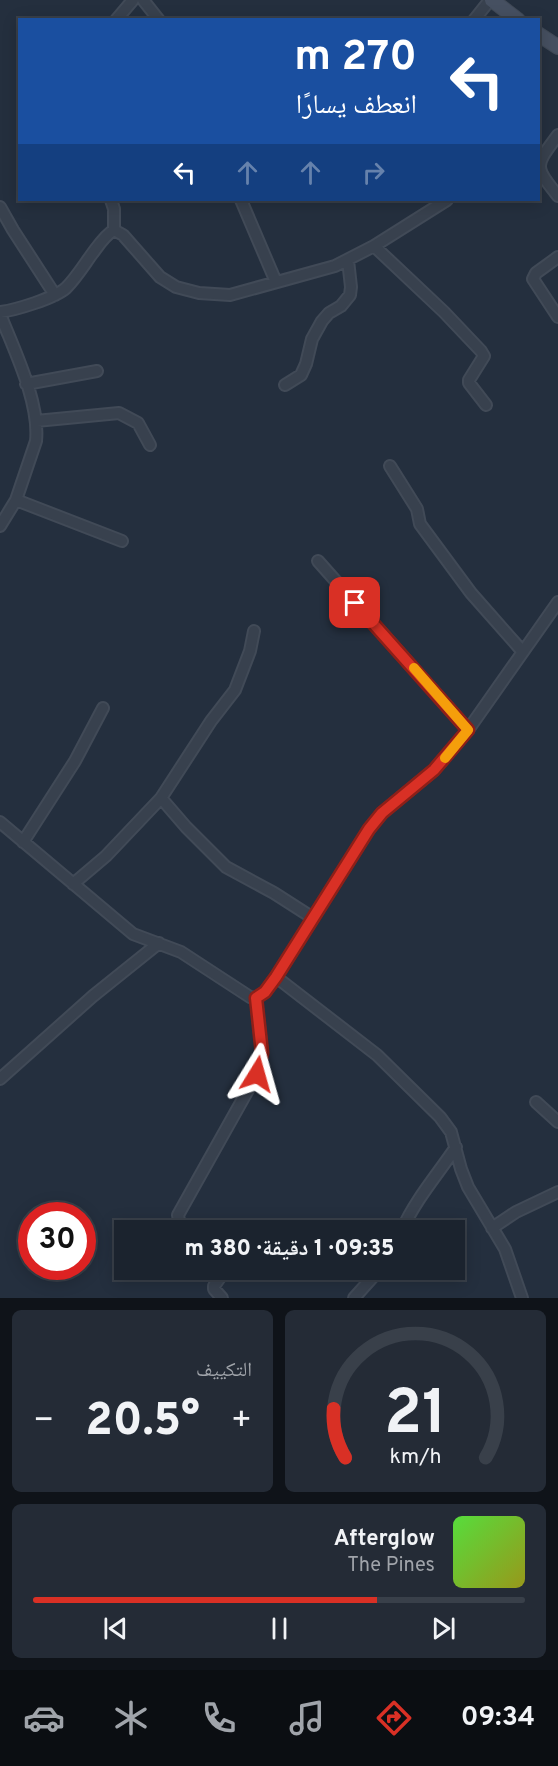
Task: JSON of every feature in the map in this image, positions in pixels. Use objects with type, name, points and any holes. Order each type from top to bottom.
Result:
[{"type":"main road","points":[[491,0],[515,18]]},
{"type":"main road","points":[[540,35],[558,47]]},
{"type":"street","points":[[118,18],[133,0]]},
{"type":"street","points":[[143,0],[157,18]]},
{"type":"street","points":[[476,18],[491,0]]},
{"type":"street","points":[[541,155],[558,135]]},
{"type":"street","points":[[540,173],[558,196]]},
{"type":"street","points":[[111,201],[114,209],[114,230]]},
{"type":"street","points":[[241,201],[276,282]]},
{"type":"street","points":[[114,230],[123,235],[160,277],[176,287],[199,293],[230,295],[335,266],[374,246],[445,201]]},
{"type":"street","points":[[0,207],[55,295]]},
{"type":"street","points":[[0,526],[16,500],[36,441],[36,421],[26,384],[0,313],[55,295],[66,288],[105,237],[114,230]]},
{"type":"street","points":[[374,246],[444,312],[481,351],[484,356],[469,383],[486,405]]},
{"type":"street","points":[[558,257],[536,273],[533,279],[558,317]]},
{"type":"street","points":[[285,385],[301,375],[312,339],[322,321],[341,306],[350,295],[348,260]]},
{"type":"street","points":[[26,384],[97,371]]},
{"type":"street","points":[[36,421],[119,413],[138,423],[150,445]]},
{"type":"street","points":[[390,466],[417,509],[420,524],[471,593],[523,652]]},
{"type":"street","points":[[16,500],[122,541]]},
{"type":"street","points":[[318,561],[468,730]]},
{"type":"street","points":[[0,822],[133,934],[181,951],[250,997],[256,998],[265,992],[276,977],[369,829],[382,813],[434,770],[468,730],[558,602]]},
{"type":"street","points":[[73,884],[106,856],[161,798],[211,721],[235,690],[250,651],[254,631]]},
{"type":"street","points":[[23,842],[75,761],[103,708]]},
{"type":"street","points":[[161,798],[226,867],[274,893],[313,918]]},
{"type":"street","points":[[0,1079],[93,996],[159,943]]},
{"type":"street","points":[[276,977],[377,1055],[440,1117],[451,1132],[468,1187],[505,1250],[522,1298]]},
{"type":"street","points":[[179,1220],[178,1215],[257,1074],[262,1061],[256,998]]},
{"type":"street","points":[[536,1102],[558,1122]]},
{"type":"street","points":[[407,1220],[456,1147]]},
{"type":"street","points":[[492,1228],[516,1212],[558,1192]]},
{"type":"street","points":[[218,1280],[214,1286],[222,1298]]},
{"type":"street","points":[[354,1298],[370,1280]]},
{"type":"slow traffic","points":[[414,668],[468,730],[445,758]]},
{"type":"route","points":[[257,1074],[262,1061],[262,1053],[256,998],[265,992],[276,977],[369,829],[382,813],[434,770],[468,730],[355,603]]}]
